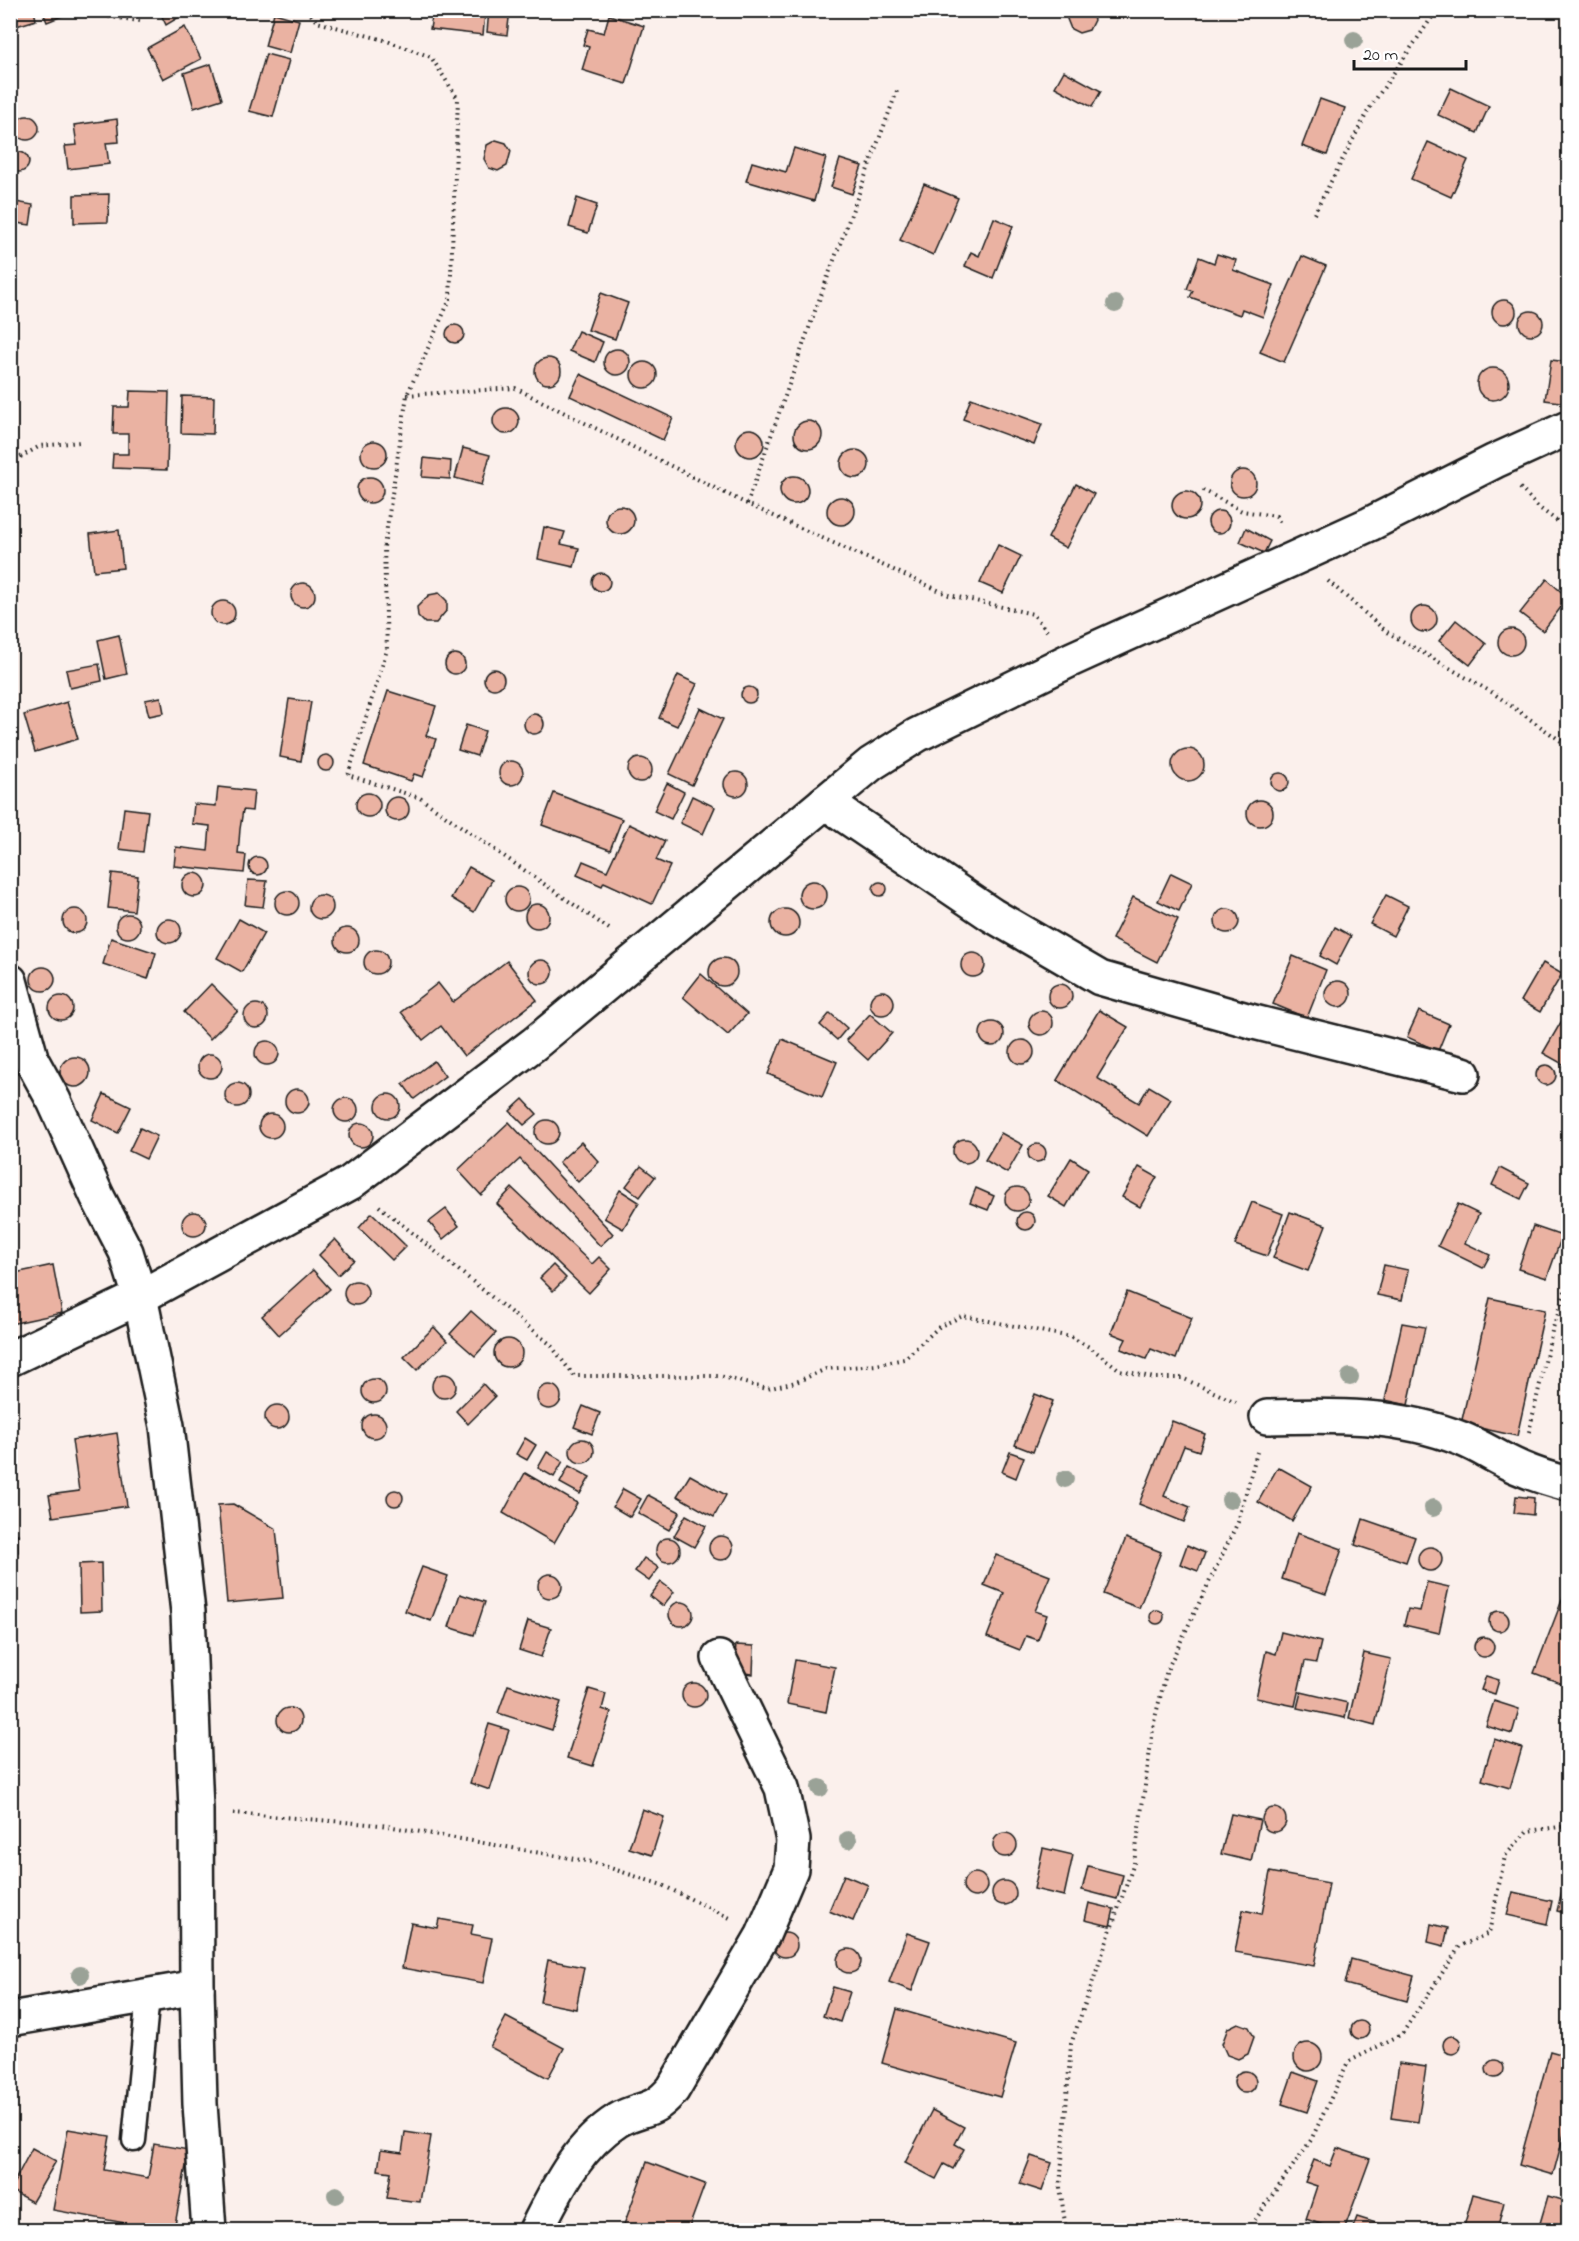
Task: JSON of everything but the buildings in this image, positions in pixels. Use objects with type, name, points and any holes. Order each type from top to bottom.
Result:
[{"type":"street","points":[[10,1359],[140,1297],[350,1183],[534,1044],[871,764],[917,735],[1070,660],[1370,524],[1495,461],[1569,428]]},
{"type":"street","points":[[825,802],[992,915],[1101,978],[1254,1023],[1464,1074]]},
{"type":"street","points":[[10,981],[32,1060],[126,1252],[140,1297],[167,1426],[187,1600],[196,1810],[200,2104],[209,2230]]},
{"type":"street","points":[[1267,1416],[1338,1414],[1411,1423],[1463,1440],[1520,1468],[1569,1484]]},
{"type":"street","points":[[536,2230],[556,2189],[577,2158],[620,2119],[651,2109],[665,2099],[673,2089],[763,1935],[791,1869],[794,1840],[778,1781],[719,1658]]},
{"type":"street","points":[[10,2019],[197,1987]]},
{"type":"lane","points":[[134,2140],[148,1996]]},
{"type":"path","points":[[100,10],[104,16],[140,21]]},
{"type":"path","points":[[307,10],[317,22],[384,40],[431,57],[458,99],[450,299],[407,395],[384,547],[387,650],[348,775],[420,798],[645,954]]},
{"type":"path","points":[[1314,214],[1369,109],[1437,10]]},
{"type":"path","points":[[747,504],[815,311],[897,91]]},
{"type":"path","points":[[407,395],[515,388],[747,504],[949,594],[1034,614],[1070,660]]},
{"type":"path","points":[[10,463],[40,446],[80,442]]},
{"type":"path","points":[[1495,461],[1538,507],[1569,529]]},
{"type":"path","points":[[1203,490],[1242,511],[1276,516],[1299,556],[1387,632],[1493,693],[1569,746]]},
{"type":"path","points":[[350,1183],[550,1344],[573,1376],[720,1376],[767,1389],[796,1382],[826,1369],[876,1365],[904,1359],[940,1326],[963,1316],[1071,1337],[1091,1348],[1120,1370],[1154,1378],[1182,1378],[1267,1416],[1238,1522],[1167,1670],[1154,1722],[1134,1863],[1071,2044],[1060,2187],[1066,2230]]},
{"type":"path","points":[[1520,1468],[1552,1331],[1569,1282]]},
{"type":"path","points":[[196,1810],[381,1825],[592,1862],[662,1885],[763,1935]]},
{"type":"path","points":[[1248,2230],[1311,2140],[1348,2062],[1401,2034],[1460,1946],[1489,1933],[1505,1856],[1527,1830],[1569,1826]]}]
